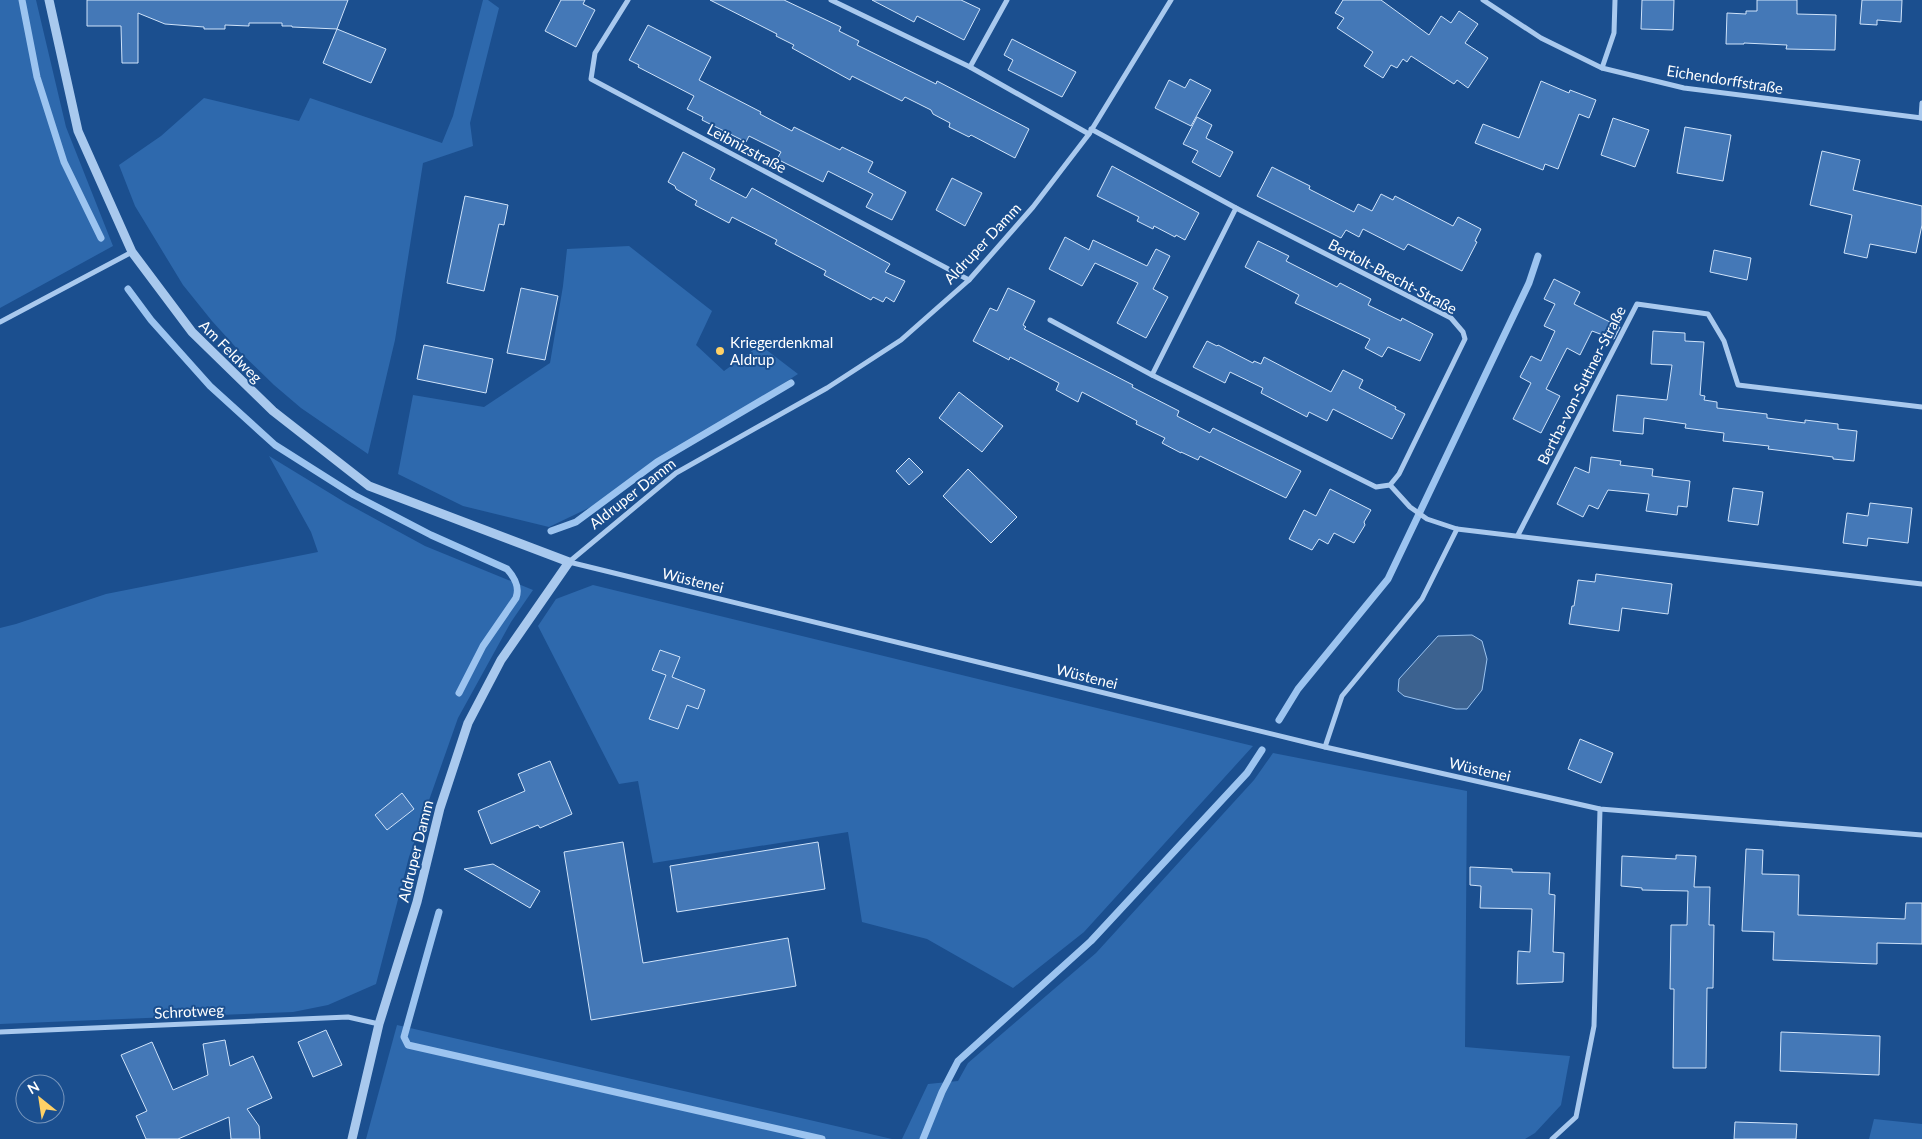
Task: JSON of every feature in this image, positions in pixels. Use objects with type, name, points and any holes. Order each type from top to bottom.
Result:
[{"type":"street","name":"Am Feldweg","points":[[49,0],[78,131],[132,252],[192,332],[273,411],[370,486],[569,562]]},
{"type":"street","name":"Leibnizstraße","points":[[628,0],[595,53],[591,79],[969,280]]},
{"type":"street","points":[[831,0],[970,67],[1090,132]]},
{"type":"street","points":[[970,67],[1007,0]]},
{"type":"street","name":"Aldruper Damm","points":[[352,1139],[379,1024],[418,902],[440,808],[468,723],[500,660],[569,562],[676,474],[827,388],[860,367],[900,340],[969,280],[1033,207],[1090,132],[1171,0]]},
{"type":"street","name":"Eichendorffstraße","points":[[1483,0],[1541,38],[1602,68],[1684,88],[1921,118]]},
{"type":"street","points":[[1602,68],[1614,33],[1615,0]]},
{"type":"street","points":[[1921,118],[1922,103]]},
{"type":"street","name":"Bertolt-Brecht-Straße","points":[[1090,132],[1451,318],[1463,332],[1465,339],[1400,474],[1390,485]]},
{"type":"street","points":[[1152,375],[1236,208]]},
{"type":"street","points":[[0,322],[132,252]]},
{"type":"street","name":"Bertha-von-Suttner-Straße","points":[[1518,536],[1636,304],[1708,314],[1724,341],[1738,385],[1922,407]]},
{"type":"street","points":[[1050,320],[1152,375],[1376,487],[1390,485],[1410,507],[1427,519],[1457,529],[1922,584]]},
{"type":"street","points":[[1325,747],[1342,696],[1422,600],[1457,529]]},
{"type":"street","name":"Wüstenei","points":[[569,562],[1325,747],[1600,808],[1922,835]]},
{"type":"street","points":[[1552,1139],[1576,1117],[1594,1026],[1600,808]]},
{"type":"street","name":"Schrotweg","points":[[0,1032],[348,1017],[379,1024]]},
{"type":"shaded area","points":[[0,0],[36,0],[66,127],[113,246],[0,308]]},
{"type":"shaded area","points":[[483,0],[488,0],[499,8],[470,123],[473,146],[423,163],[395,340],[368,454],[301,408],[274,385],[212,321],[183,285],[135,206],[119,165],[161,136],[204,98],[299,121],[310,98],[442,143],[453,116]]},
{"type":"shaded area","points":[[629,246],[712,311],[696,345],[724,371],[760,345],[798,374],[595,505],[549,527],[463,506],[398,474],[413,395],[484,407],[550,363],[563,286],[567,249]]},
{"type":"shaded area","points":[[269,456],[346,503],[425,546],[533,590],[511,622],[458,718],[409,857],[376,984],[328,1005],[293,1012],[0,1024],[0,628],[106,594],[318,552],[311,532]]},
{"type":"shaded area","points":[[593,585],[1253,746],[1084,932],[1013,988],[927,939],[862,922],[848,832],[653,863],[638,781],[619,784],[538,626],[556,599]]},
{"type":"shaded area","points":[[1472,635],[1482,641],[1487,659],[1482,690],[1467,709],[1456,709],[1404,696],[1398,691],[1399,679],[1438,636]]},
{"type":"shaded area","points":[[1273,753],[1467,791],[1465,1047],[1570,1056],[1561,1105],[1535,1133],[1525,1139],[902,1139],[928,1084],[958,1081],[968,1063],[1096,953],[1254,780]]},
{"type":"shaded area","points":[[397,1025],[892,1139],[366,1139]]},
{"type":"shaded area","points":[[1874,1119],[1922,1124],[1922,1139],[1869,1139]]},
{"type":"building","points":[[87,0],[348,0],[337,29],[282,26],[282,23],[249,23],[249,26],[225,25],[225,29],[204,29],[204,27],[165,24],[138,13],[138,63],[122,63],[121,26],[87,26]]},
{"type":"building","points":[[561,0],[585,0],[583,4],[595,10],[576,47],[545,31]]},
{"type":"building","points":[[710,0],[784,0],[841,27],[839,31],[859,41],[857,45],[936,84],[937,81],[1029,129],[1015,158],[971,135],[969,137],[949,127],[950,123],[933,114],[931,110],[905,97],[902,101],[852,76],[850,80],[792,48],[794,45],[776,36],[777,34]]},
{"type":"building","points":[[872,0],[961,0],[980,9],[964,40],[917,16],[914,22]]},
{"type":"building","points":[[1343,0],[1381,0],[1429,35],[1441,16],[1451,23],[1459,11],[1478,24],[1465,43],[1488,58],[1468,88],[1457,80],[1454,84],[1411,56],[1407,62],[1403,59],[1397,68],[1391,65],[1383,78],[1364,66],[1373,52],[1337,28],[1344,18],[1335,13]]},
{"type":"building","points":[[1642,0],[1674,0],[1673,30],[1641,29]]},
{"type":"building","points":[[1757,0],[1797,0],[1797,14],[1836,15],[1835,50],[1786,49],[1787,45],[1726,44],[1727,13],[1746,14],[1746,11],[1757,11]]},
{"type":"building","points":[[1862,0],[1902,0],[1901,22],[1877,20],[1877,25],[1860,24]]},
{"type":"building","points":[[648,25],[711,57],[699,80],[761,112],[760,114],[792,131],[794,127],[840,150],[842,147],[873,162],[868,172],[906,192],[892,220],[866,207],[873,194],[828,171],[823,182],[777,159],[781,152],[749,136],[746,142],[702,120],[703,117],[687,109],[694,96],[638,67],[639,65],[629,60]]},
{"type":"building","points":[[337,29],[386,49],[371,83],[323,63]]},
{"type":"building","points":[[1012,39],[1076,72],[1062,97],[1008,70],[1013,60],[1004,55]]},
{"type":"building","points":[[1190,79],[1211,90],[1191,126],[1155,108],[1169,80],[1185,88]]},
{"type":"building","points":[[1541,81],[1569,93],[1570,90],[1596,100],[1589,118],[1579,114],[1558,169],[1545,164],[1543,170],[1475,143],[1483,124],[1519,138]]},
{"type":"building","points":[[1197,117],[1212,125],[1206,138],[1233,152],[1220,177],[1192,162],[1198,151],[1183,144]]},
{"type":"building","points":[[1613,118],[1649,130],[1635,167],[1601,155]]},
{"type":"building","points":[[1685,127],[1731,135],[1723,181],[1677,173]]},
{"type":"building","points":[[1822,151],[1860,160],[1853,190],[1922,206],[1922,225],[1916,253],[1870,244],[1867,258],[1844,253],[1852,215],[1810,205]]},
{"type":"building","points":[[683,152],[715,169],[710,179],[746,198],[752,188],[890,264],[885,272],[905,281],[894,302],[886,297],[883,302],[873,297],[871,300],[824,275],[826,271],[775,244],[777,240],[732,217],[729,223],[695,205],[697,201],[668,182]]},
{"type":"building","points":[[1112,166],[1199,213],[1185,240],[1154,226],[1153,229],[1137,221],[1139,217],[1097,196]]},
{"type":"building","points":[[1272,167],[1310,186],[1309,189],[1354,212],[1358,204],[1372,211],[1381,194],[1393,200],[1395,196],[1453,226],[1458,217],[1481,229],[1475,241],[1477,242],[1462,271],[1408,244],[1404,250],[1363,229],[1359,237],[1346,230],[1341,238],[1257,196]]},
{"type":"building","points":[[952,178],[982,193],[965,226],[936,210]]},
{"type":"building","points":[[465,196],[508,205],[504,225],[499,224],[484,291],[447,283]]},
{"type":"building","points":[[1065,237],[1089,250],[1093,240],[1147,266],[1156,249],[1170,256],[1153,289],[1168,297],[1146,338],[1117,323],[1138,283],[1095,263],[1082,286],[1049,269]]},
{"type":"building","points":[[1258,241],[1289,256],[1286,261],[1337,287],[1340,283],[1371,299],[1368,305],[1401,321],[1402,318],[1433,334],[1420,361],[1388,347],[1382,357],[1365,348],[1370,339],[1295,303],[1299,295],[1245,267]]},
{"type":"building","points":[[1714,250],[1751,258],[1747,280],[1710,272]]},
{"type":"building","points":[[1554,279],[1580,292],[1574,304],[1620,327],[1614,339],[1592,331],[1580,355],[1567,348],[1546,389],[1560,396],[1541,433],[1513,419],[1531,383],[1520,377],[1531,356],[1541,361],[1555,331],[1544,326],[1555,304],[1544,299]]},
{"type":"building","points":[[521,288],[558,296],[545,360],[507,353]]},
{"type":"building","points":[[1008,288],[1035,301],[1023,325],[1026,327],[1024,329],[1133,385],[1132,387],[1179,411],[1177,416],[1210,433],[1213,428],[1301,471],[1286,498],[1200,456],[1198,460],[1181,453],[1162,443],[1165,438],[1136,424],[1137,421],[1082,392],[1078,402],[1056,390],[1059,383],[1010,357],[1009,360],[973,341],[990,308],[997,311]]},
{"type":"building","points":[[1653,331],[1685,333],[1685,341],[1704,342],[1700,395],[1705,396],[1704,400],[1717,402],[1717,408],[1767,414],[1767,418],[1805,423],[1805,420],[1838,424],[1838,429],[1857,431],[1854,461],[1768,449],[1769,446],[1723,441],[1724,433],[1685,428],[1686,424],[1644,418],[1643,434],[1613,431],[1617,395],[1667,400],[1672,365],[1651,364]]},
{"type":"building","points":[[1207,341],[1253,363],[1254,361],[1261,364],[1264,357],[1331,392],[1343,370],[1363,380],[1359,388],[1396,407],[1395,409],[1405,414],[1392,439],[1333,409],[1327,421],[1309,412],[1307,417],[1261,393],[1263,388],[1230,372],[1225,383],[1193,367]]},
{"type":"building","points":[[424,345],[493,359],[486,393],[417,379]]},
{"type":"building","points":[[959,392],[1003,426],[982,452],[939,418]]},
{"type":"building","points":[[1591,457],[1621,461],[1620,465],[1653,469],[1652,476],[1690,481],[1687,507],[1678,506],[1677,515],[1646,511],[1649,494],[1608,490],[1598,509],[1589,505],[1583,517],[1557,504],[1575,467],[1589,473]]},
{"type":"building","points":[[909,458],[923,472],[909,485],[896,471]]},
{"type":"building","points":[[968,469],[1017,517],[991,543],[943,496]]},
{"type":"building","points":[[1733,488],[1763,492],[1758,525],[1728,521]]},
{"type":"building","points":[[1330,489],[1371,510],[1364,522],[1365,525],[1354,543],[1334,533],[1328,544],[1319,539],[1312,550],[1289,539],[1304,510],[1316,516]]},
{"type":"building","points":[[1870,503],[1912,508],[1908,543],[1868,538],[1867,546],[1843,543],[1847,513],[1868,516]]},
{"type":"building","points":[[1596,574],[1672,584],[1668,614],[1622,608],[1619,631],[1569,624],[1578,580],[1595,582]]},
{"type":"building","points":[[660,650],[680,657],[672,677],[705,690],[698,709],[687,705],[678,729],[649,719],[666,675],[652,670]]},
{"type":"building","points":[[1580,739],[1613,753],[1601,783],[1568,769]]},
{"type":"building","points":[[550,761],[572,814],[540,828],[538,825],[491,844],[478,811],[525,791],[518,774]]},
{"type":"building","points":[[402,793],[414,809],[387,830],[375,815]]},
{"type":"building","points":[[623,842],[643,963],[788,938],[796,986],[591,1020],[564,852]]},
{"type":"building","points":[[818,842],[825,889],[677,912],[670,866]]},
{"type":"building","points":[[1746,849],[1763,850],[1762,874],[1799,875],[1798,915],[1905,919],[1906,903],[1922,903],[1922,944],[1877,943],[1877,964],[1773,960],[1774,932],[1742,931]]},
{"type":"building","points":[[1676,855],[1696,856],[1694,887],[1710,887],[1709,925],[1714,925],[1713,988],[1707,988],[1706,1068],[1673,1068],[1674,989],[1670,989],[1671,925],[1687,925],[1688,891],[1642,890],[1642,888],[1621,886],[1622,856],[1676,859]]},
{"type":"building","points":[[493,864],[540,891],[530,908],[464,869]]},
{"type":"building","points":[[1470,867],[1512,869],[1512,872],[1550,873],[1549,894],[1555,895],[1553,952],[1564,953],[1563,982],[1517,984],[1518,951],[1530,952],[1532,909],[1480,908],[1481,886],[1470,885]]},
{"type":"building","points":[[326,1030],[342,1065],[313,1077],[298,1042]]},
{"type":"building","points":[[1781,1032],[1880,1036],[1879,1075],[1780,1071]]},
{"type":"building","points":[[225,1040],[230,1066],[253,1056],[272,1098],[247,1109],[259,1126],[260,1139],[231,1139],[229,1117],[178,1139],[146,1139],[136,1116],[147,1111],[121,1055],[152,1042],[173,1090],[208,1075],[203,1044]]},
{"type":"building","points":[[1735,1122],[1797,1124],[1796,1139],[1734,1139]]},
{"type":"waterway","points":[[22,0],[37,77],[64,162],[101,238]]},
{"type":"waterway","points":[[1279,720],[1298,689],[1388,579],[1529,283],[1538,256]]},
{"type":"waterway","points":[[128,289],[151,320],[210,386],[275,445],[354,495],[431,535],[510,572],[517,586],[516,598],[483,646],[459,693]]},
{"type":"waterway","points":[[551,531],[576,522],[657,462],[791,383]]},
{"type":"waterway","points":[[923,1139],[942,1092],[958,1061],[1091,941],[1247,773],[1262,750]]},
{"type":"waterway","points":[[439,912],[404,1037],[408,1045],[822,1139]]},
{"type":"place","name":"Kriegerdenkmal Aldrup","points":[[720,351]]}]
